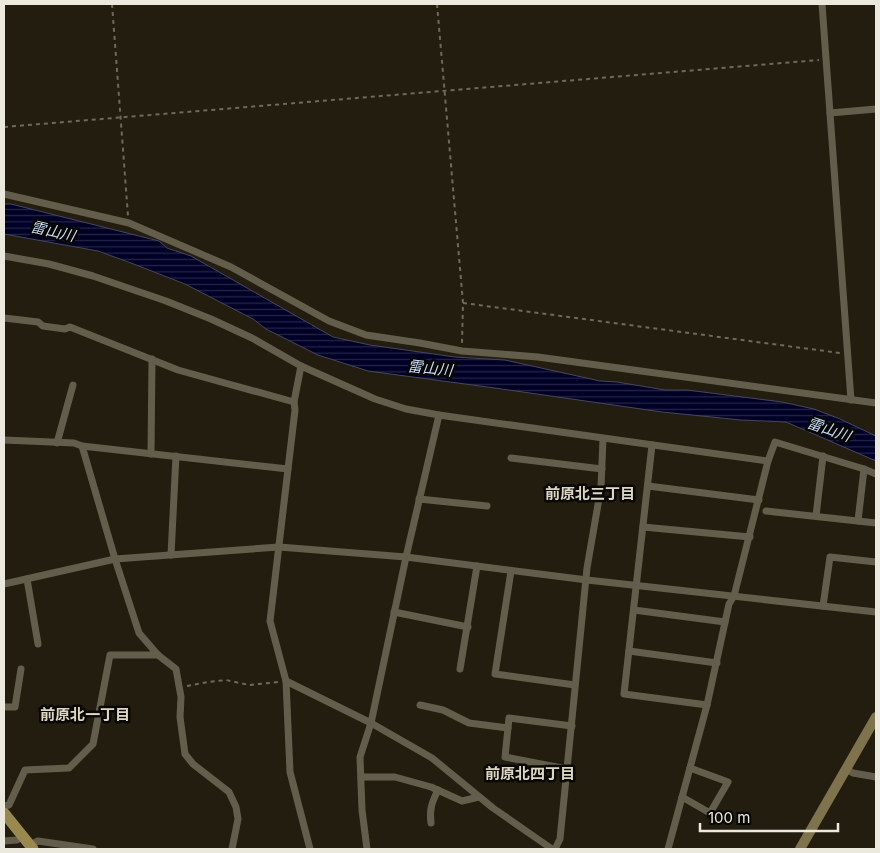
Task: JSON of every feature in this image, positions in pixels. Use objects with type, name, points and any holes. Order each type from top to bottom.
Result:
[{"type":"main road","points":[[800,849],[876,717]]},
{"type":"main road","points":[[4,813],[32,847]]},
{"type":"street","points":[[822,4],[851,400]]},
{"type":"street","points":[[830,113],[876,110]]},
{"type":"street","points":[[4,194],[129,223],[231,267],[329,321],[366,335],[462,351],[538,357],[876,403]]},
{"type":"street","points":[[4,256],[48,264],[84,274],[211,318],[252,338],[301,366],[375,399],[406,409],[554,430],[603,439],[768,461]]},
{"type":"street","points":[[4,318],[38,322],[43,326],[65,329],[70,327],[178,370],[294,402]]},
{"type":"street","points":[[151,454],[152,360]]},
{"type":"street","points":[[301,366],[294,402],[295,410],[270,621],[286,681],[290,772],[310,849]]},
{"type":"street","points":[[57,442],[73,385]]},
{"type":"street","points":[[366,849],[360,756],[371,723],[438,415]]},
{"type":"street","points":[[286,681],[371,723],[432,758],[479,796],[554,849],[560,838],[587,580],[601,487],[603,439]]},
{"type":"street","points":[[4,440],[74,443],[82,446],[288,469]]},
{"type":"street","points":[[668,849],[707,705],[729,604],[734,596],[768,461],[775,442],[876,474]]},
{"type":"street","points":[[652,445],[624,694],[707,705]]},
{"type":"street","points":[[82,446],[139,633],[158,655],[176,668],[181,697],[180,717],[185,754],[193,764],[229,792],[236,808],[238,819],[232,849]]},
{"type":"street","points":[[171,555],[176,456]]},
{"type":"street","points":[[816,516],[824,456]]},
{"type":"street","points":[[511,458],[602,469]]},
{"type":"street","points":[[858,521],[864,469]]},
{"type":"street","points":[[648,486],[759,500]]},
{"type":"street","points":[[419,499],[487,506]]},
{"type":"street","points":[[766,511],[876,523]]},
{"type":"street","points":[[643,527],[750,537]]},
{"type":"street","points":[[4,583],[115,559],[279,547],[406,557],[637,586],[876,612]]},
{"type":"street","points":[[823,606],[830,557],[876,562]]},
{"type":"street","points":[[460,670],[477,566]]},
{"type":"street","points":[[511,570],[495,674],[575,685]]},
{"type":"street","points":[[27,579],[38,644]]},
{"type":"street","points":[[634,610],[725,622]]},
{"type":"street","points":[[394,612],[468,626]]},
{"type":"street","points":[[629,651],[716,663]]},
{"type":"street","points":[[4,806],[8,805],[25,770],[69,768],[93,744],[110,655],[158,655]]},
{"type":"street","points":[[4,707],[15,707],[21,669]]},
{"type":"street","points":[[420,705],[443,710],[469,723],[508,728]]},
{"type":"street","points":[[567,769],[505,757],[509,718],[572,726]]},
{"type":"street","points":[[682,797],[710,813],[728,782],[690,768]]},
{"type":"street","points":[[846,769],[853,773],[876,777]]},
{"type":"street","points":[[361,777],[396,777],[431,786],[462,801],[479,796]]},
{"type":"street","points":[[431,823],[430,811],[432,801],[438,790]]},
{"type":"street","points":[[4,841],[17,840],[22,836]]},
{"type":"street","points":[[32,847],[38,841],[93,849]]},
{"type":"path","points":[[112,4],[129,223]]},
{"type":"path","points":[[438,4],[463,303],[462,351]]},
{"type":"path","points":[[4,127],[826,59]]},
{"type":"path","points":[[463,303],[848,354]]},
{"type":"path","points":[[176,668],[186,686],[226,680],[249,685],[286,681]]},
{"type":"water","name":"雷山川","points":[[4,204],[11,204],[159,241],[167,248],[191,256],[333,337],[370,345],[455,357],[505,360],[600,381],[782,402],[814,409],[876,436],[876,461],[786,422],[741,420],[662,412],[368,371],[318,355],[266,329],[253,319],[185,284],[131,263],[98,251],[4,234]]},
{"type":"district","name":"前原北三丁目","points":[[590,493]]},
{"type":"district","name":"前原北一丁目","points":[[85,714]]},
{"type":"district","name":"前原北四丁目","points":[[530,773]]}]
